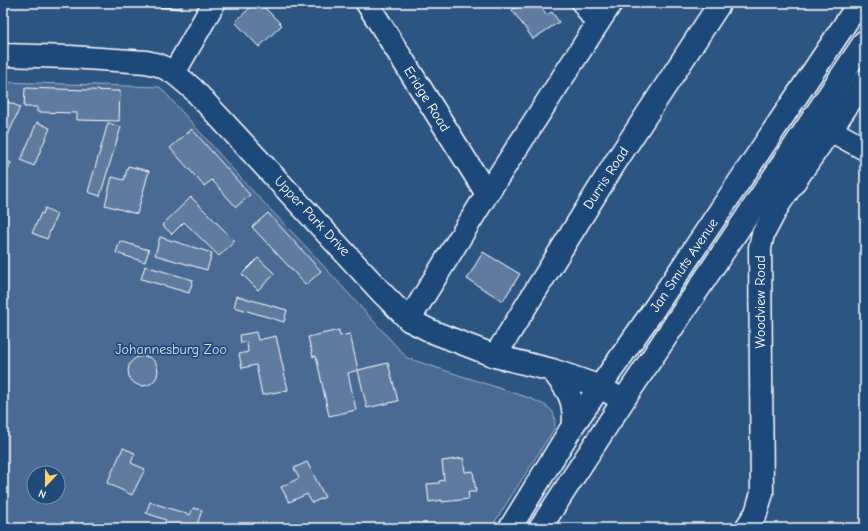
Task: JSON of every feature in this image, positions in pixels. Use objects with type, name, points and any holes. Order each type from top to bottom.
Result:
[{"type":"main road","points":[[174,72],[214,3]]},
{"type":"main road","name":"Eridge Road","points":[[367,3],[487,194]]},
{"type":"main road","points":[[583,3],[597,24]]},
{"type":"main road","points":[[409,320],[487,194],[611,3]]},
{"type":"main road","name":"Durris Road","points":[[495,356],[615,163],[720,3]]},
{"type":"main road","name":"Jan Smuts Avenue","points":[[510,528],[574,424],[601,387],[798,96],[859,3]]},
{"type":"main road","name":"Jan Smuts Avenue","points":[[540,528],[623,401],[865,41]]},
{"type":"main road","name":"Upper Park Drive","points":[[3,55],[70,57],[146,62],[159,65],[174,72],[193,89],[383,294],[409,320],[433,332],[495,356],[552,370],[601,387],[623,401]]},
{"type":"main road","name":"Woodview Road","points":[[746,528],[757,509],[762,493],[760,248],[763,234],[779,204],[865,80]]},
{"type":"main road","points":[[830,130],[865,149]]},
{"type":"main road","points":[[552,370],[571,397],[574,412],[574,424]]},
{"type":"green space","name":"Johannesburg Zoo","points":[[3,82],[160,87],[246,184],[309,250],[407,358],[532,399],[547,407],[553,413],[555,422],[554,429],[491,528],[3,528]]},
{"type":"building","points":[[133,3],[182,3],[181,9],[133,5]]},
{"type":"building","points":[[255,3],[260,3],[282,25],[259,47],[235,22]]},
{"type":"building","points":[[523,3],[539,3],[546,15],[552,12],[559,22],[533,39],[512,10]]},
{"type":"building","points":[[25,88],[120,91],[119,121],[77,120],[77,113],[37,112],[37,107],[24,107]]},
{"type":"building","points":[[3,100],[20,107],[6,140],[3,138]]},
{"type":"building","points":[[37,122],[50,128],[34,166],[21,160]]},
{"type":"building","points":[[108,123],[121,127],[100,196],[88,192]]},
{"type":"building","points":[[192,129],[250,195],[236,207],[212,180],[204,186],[170,148]]},
{"type":"building","points":[[3,159],[11,163],[3,182]]},
{"type":"building","points":[[128,166],[149,171],[137,214],[105,205],[112,177],[124,180]]},
{"type":"building","points":[[191,197],[235,241],[219,256],[184,222],[172,234],[162,225]]},
{"type":"building","points":[[45,208],[57,214],[47,239],[32,233],[41,213],[43,214]]},
{"type":"building","points":[[268,213],[321,271],[306,285],[252,227]]},
{"type":"building","points":[[160,237],[212,253],[207,270],[155,255]]},
{"type":"building","points":[[120,241],[149,250],[145,262],[116,253]]},
{"type":"building","points":[[483,252],[520,274],[503,301],[467,279]]},
{"type":"building","points":[[258,258],[275,274],[258,290],[242,274]]},
{"type":"building","points":[[145,266],[193,280],[189,293],[141,279]]},
{"type":"building","points":[[237,296],[287,310],[284,322],[234,307]]},
{"type":"building","points":[[339,330],[340,336],[350,334],[358,370],[348,373],[356,410],[329,416],[316,356],[313,357],[308,337]]},
{"type":"building","points":[[256,332],[258,340],[276,336],[288,390],[262,395],[256,365],[242,368],[239,354],[248,352],[247,342],[241,343],[240,335]]},
{"type":"building","points":[[143,356],[154,360],[158,371],[154,382],[143,386],[132,382],[128,371],[132,360]]},
{"type":"building","points":[[388,363],[398,401],[367,408],[358,370]]},
{"type":"building","points":[[123,448],[135,453],[131,463],[145,469],[132,495],[107,483]]},
{"type":"building","points":[[463,458],[465,472],[473,471],[476,492],[468,492],[469,499],[429,502],[427,484],[439,483],[439,481],[444,480],[442,461]]},
{"type":"building","points":[[307,462],[325,497],[312,503],[307,494],[289,502],[281,487],[299,478],[294,468]]},
{"type":"building","points":[[150,502],[190,515],[193,508],[202,510],[196,528],[163,528],[166,520],[146,513]]}]
